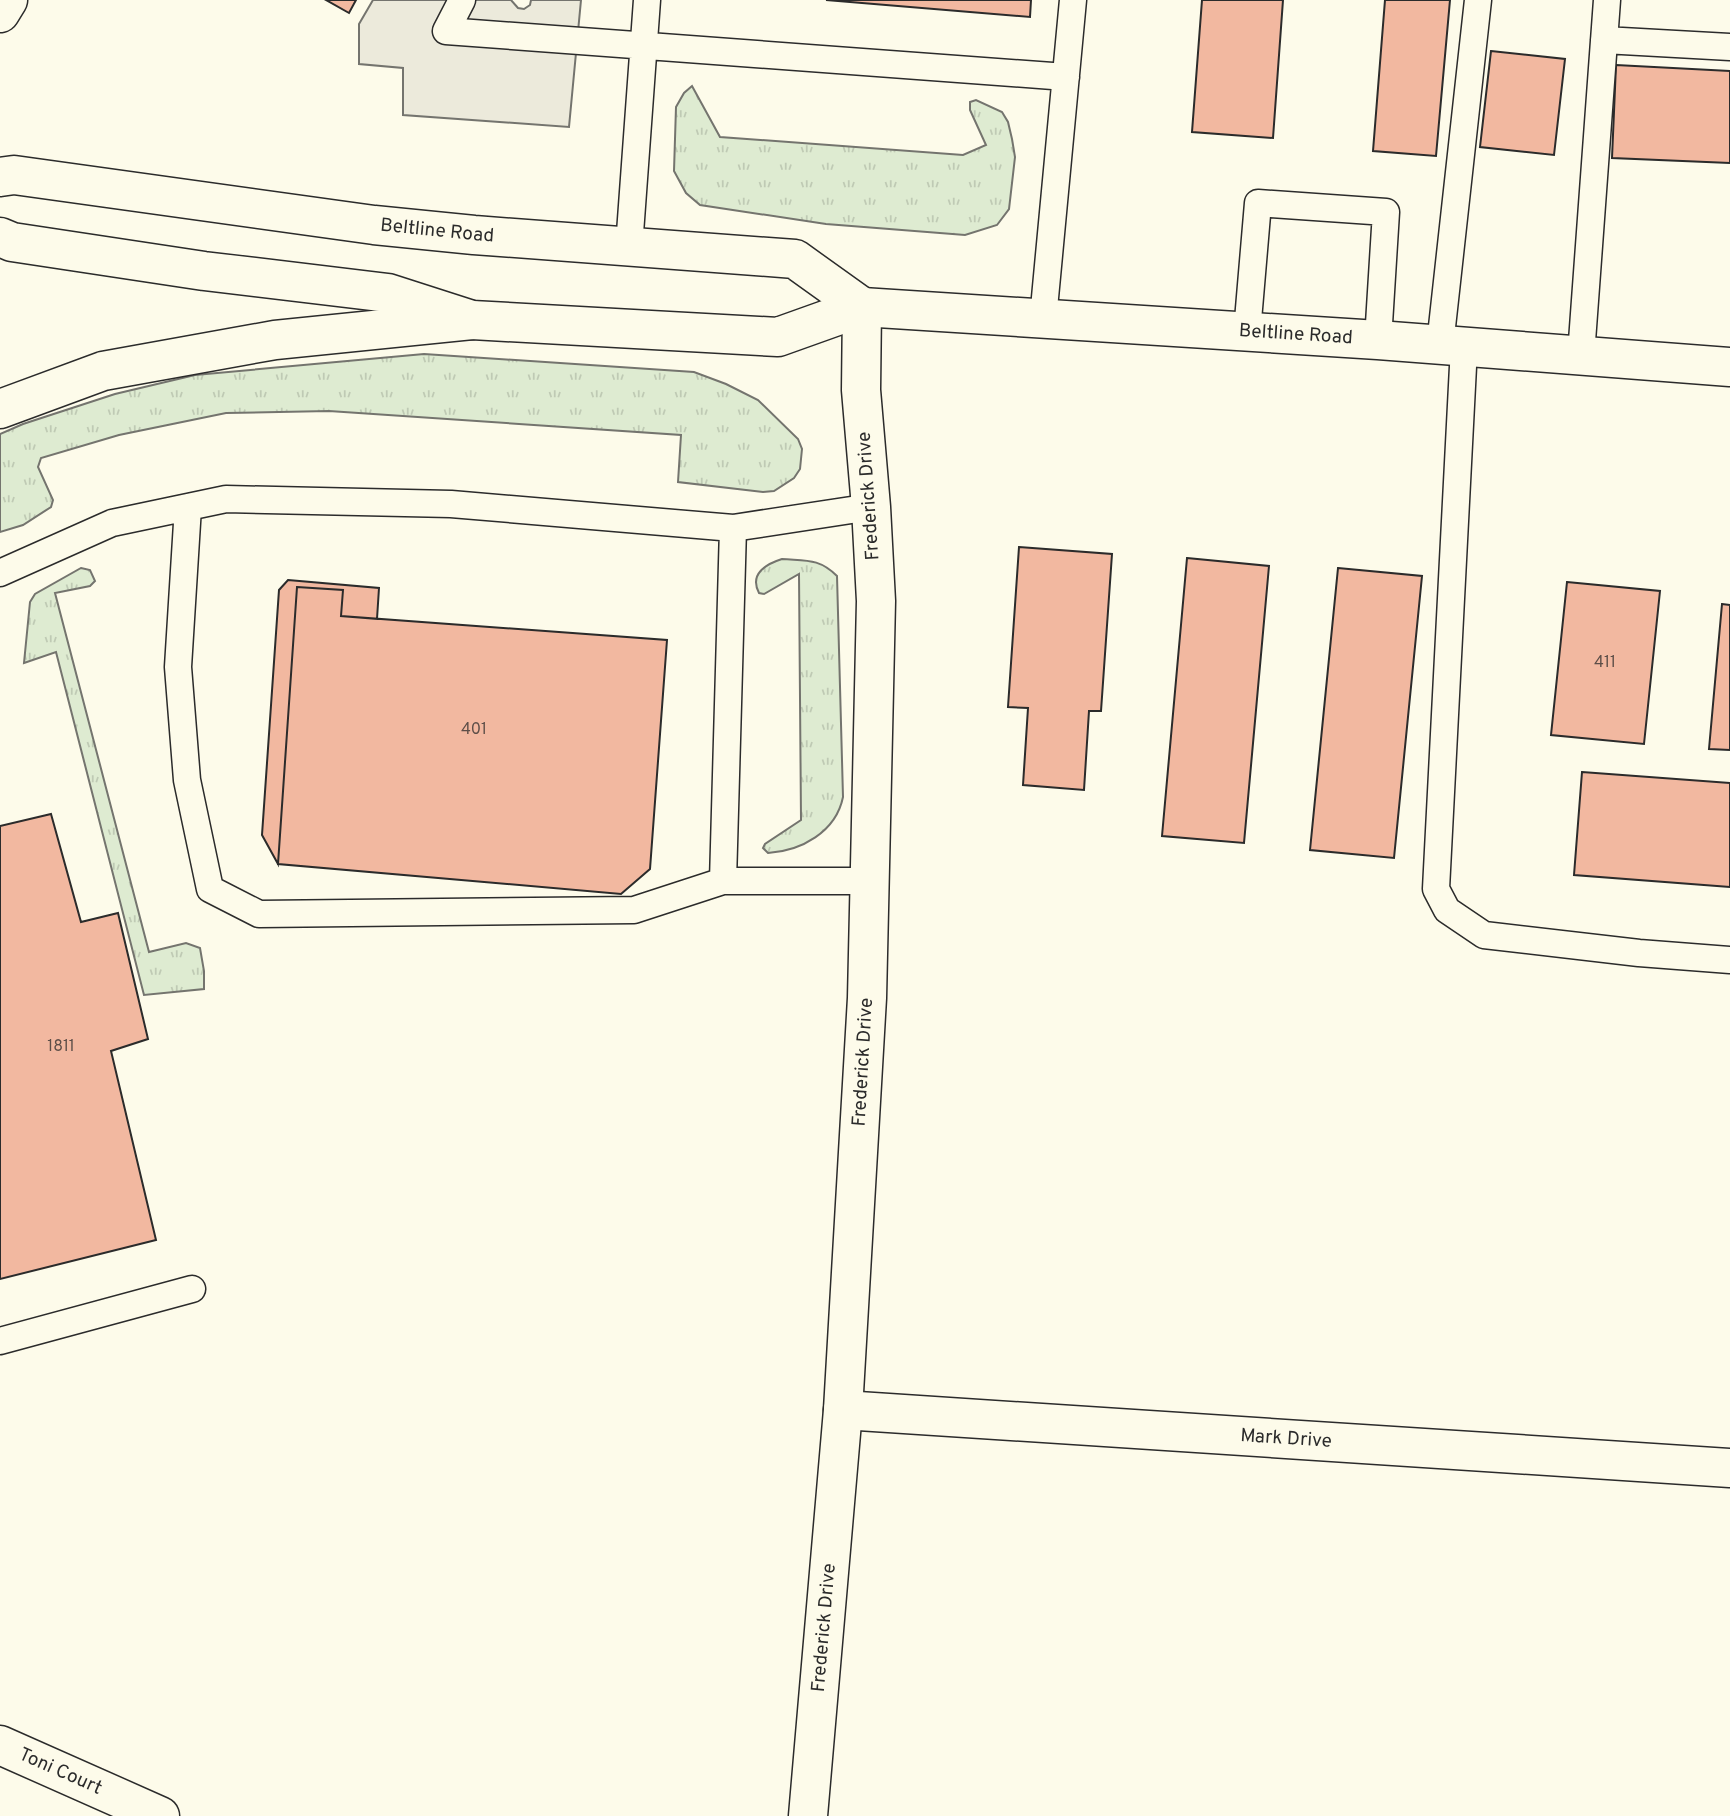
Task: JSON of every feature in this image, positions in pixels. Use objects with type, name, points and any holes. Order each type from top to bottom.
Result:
[{"type":"main road","points":[[0,13],[8,0]]},
{"type":"main road","name":"Beltline Road","points":[[0,177],[14,175],[374,225],[474,236],[795,259],[862,307]]},
{"type":"main road","name":"Beltline Road","points":[[0,237],[12,242],[204,271],[388,293],[472,320],[778,337],[862,307],[1378,340],[1730,367]]},
{"type":"main road","name":"Frederick Drive","points":[[808,1816],[843,1409],[867,998],[876,601],[872,507],[861,390],[862,307]]},
{"type":"main road","points":[[0,410],[103,371],[275,340],[472,320]]},
{"type":"main road","name":"Mark Drive","points":[[843,1409],[1730,1468]]},
{"type":"main road","name":"Toni Court","points":[[0,1745],[160,1816]]},
{"type":"lane","points":[[462,0],[446,31],[1066,77]]},
{"type":"lane","points":[[629,247],[647,0]]},
{"type":"lane","points":[[1043,318],[1073,0]]},
{"type":"lane","points":[[1478,0],[1452,346],[1436,889],[1447,910],[1484,935],[1639,953],[1730,960]]},
{"type":"lane","points":[[1581,355],[1607,0]]},
{"type":"lane","points":[[1604,40],[1730,47]]},
{"type":"lane","points":[[1247,332],[1258,203],[1386,212],[1378,340]]},
{"type":"lane","points":[[0,573],[112,523],[226,499],[452,505],[733,528],[872,507]]},
{"type":"lane","points":[[188,507],[178,667],[187,780],[210,889],[259,915],[634,910],[723,881],[870,881]]},
{"type":"lane","points":[[723,881],[733,528]]},
{"type":"lane","points":[[0,1341],[192,1289]]},
{"type":"green space","points":[[692,86],[720,137],[963,155],[986,145],[970,110],[970,102],[976,100],[1002,112],[1008,122],[1015,157],[1009,209],[997,225],[965,235],[826,224],[700,205],[686,193],[674,171],[676,107],[684,93]]},
{"type":"green space","points":[[424,354],[694,372],[758,400],[798,439],[802,449],[800,469],[794,478],[774,491],[763,492],[678,482],[681,435],[329,411],[226,413],[119,435],[41,458],[38,467],[53,500],[51,507],[23,525],[0,532],[0,434],[23,424],[115,394],[195,375]]},
{"type":"green space","points":[[782,559],[818,563],[837,576],[843,797],[833,820],[825,830],[804,844],[768,853],[763,848],[765,844],[801,820],[799,574],[764,594],[759,593],[756,586],[761,571]]},
{"type":"green space","points":[[81,568],[90,570],[95,581],[90,586],[55,593],[149,952],[186,943],[200,948],[204,989],[144,995],[56,652],[24,663],[30,602],[35,594]]},
{"type":"shaded area","points":[[373,0],[511,0],[518,8],[524,9],[530,5],[531,0],[581,0],[569,127],[403,115],[403,68],[359,64],[359,24]]},
{"type":"building","points":[[326,0],[356,0],[349,13]]},
{"type":"building","points":[[826,0],[1031,0],[1030,17]]},
{"type":"building","points":[[1202,0],[1283,0],[1273,138],[1192,132]]},
{"type":"building","points":[[1385,0],[1450,0],[1436,156],[1373,151]]},
{"type":"building","points":[[1491,51],[1565,59],[1554,155],[1480,147]]},
{"type":"building","points":[[1616,65],[1730,71],[1730,163],[1612,158]]},
{"type":"building","points":[[1019,547],[1112,554],[1101,711],[1089,711],[1084,790],[1023,785],[1028,708],[1008,707]]},
{"type":"building","points":[[1187,558],[1269,566],[1244,843],[1162,836]]},
{"type":"building","points":[[1338,568],[1422,576],[1394,858],[1310,850]]},
{"type":"building","points":[[288,580],[379,588],[377,619],[341,616],[343,590],[297,587],[278,864],[262,835],[279,590]]},
{"type":"building","points":[[1567,582],[1660,591],[1644,744],[1551,735]]},
{"type":"building","points":[[297,587],[343,590],[341,616],[667,640],[650,869],[621,894],[278,864]]},
{"type":"building","points":[[1722,604],[1730,605],[1730,750],[1709,749]]},
{"type":"building","points":[[1582,772],[1730,783],[1730,887],[1574,875]]},
{"type":"building","points":[[51,814],[81,922],[118,913],[148,1039],[111,1051],[156,1240],[0,1279],[0,826]]}]
